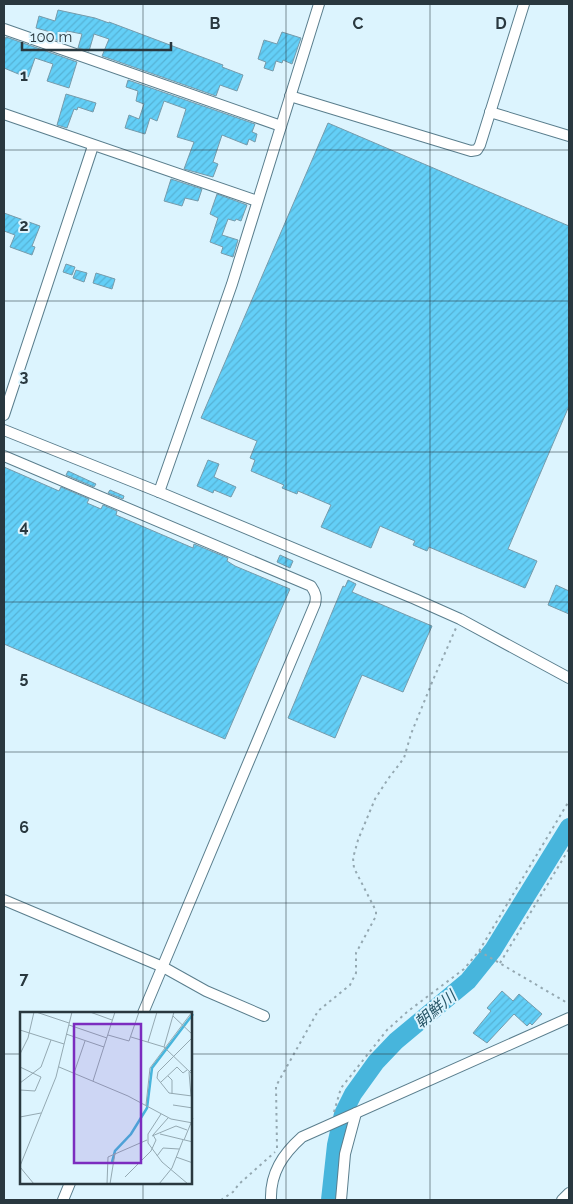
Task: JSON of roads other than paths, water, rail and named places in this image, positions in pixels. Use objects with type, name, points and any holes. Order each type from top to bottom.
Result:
[{"type":"street","points":[[159,492],[232,284],[319,4]]},
{"type":"street","points":[[290,96],[471,151],[479,148],[524,4]]},
{"type":"street","points":[[4,29],[281,126]]},
{"type":"street","points":[[490,112],[569,136]]},
{"type":"street","points":[[4,114],[258,201]]},
{"type":"street","points":[[4,415],[93,146]]},
{"type":"street","points":[[4,430],[406,595],[460,619],[569,678]]},
{"type":"street","points":[[4,456],[311,586],[315,593],[315,604],[143,1012]]},
{"type":"street","points":[[4,900],[162,967],[206,991],[264,1016]]},
{"type":"street","points":[[270,1200],[273,1178],[283,1157],[302,1137],[569,1018]]},
{"type":"street","points":[[341,1200],[345,1154],[354,1113]]},
{"type":"street","points":[[63,1200],[70,1184]]},
{"type":"street","points":[[562,1200],[569,1193]]},
{"type":"waterway","name":"朝鮮川","points":[[330,1200],[336,1145],[343,1114],[353,1094],[376,1062],[396,1041],[468,981],[493,950],[569,827]]}]
